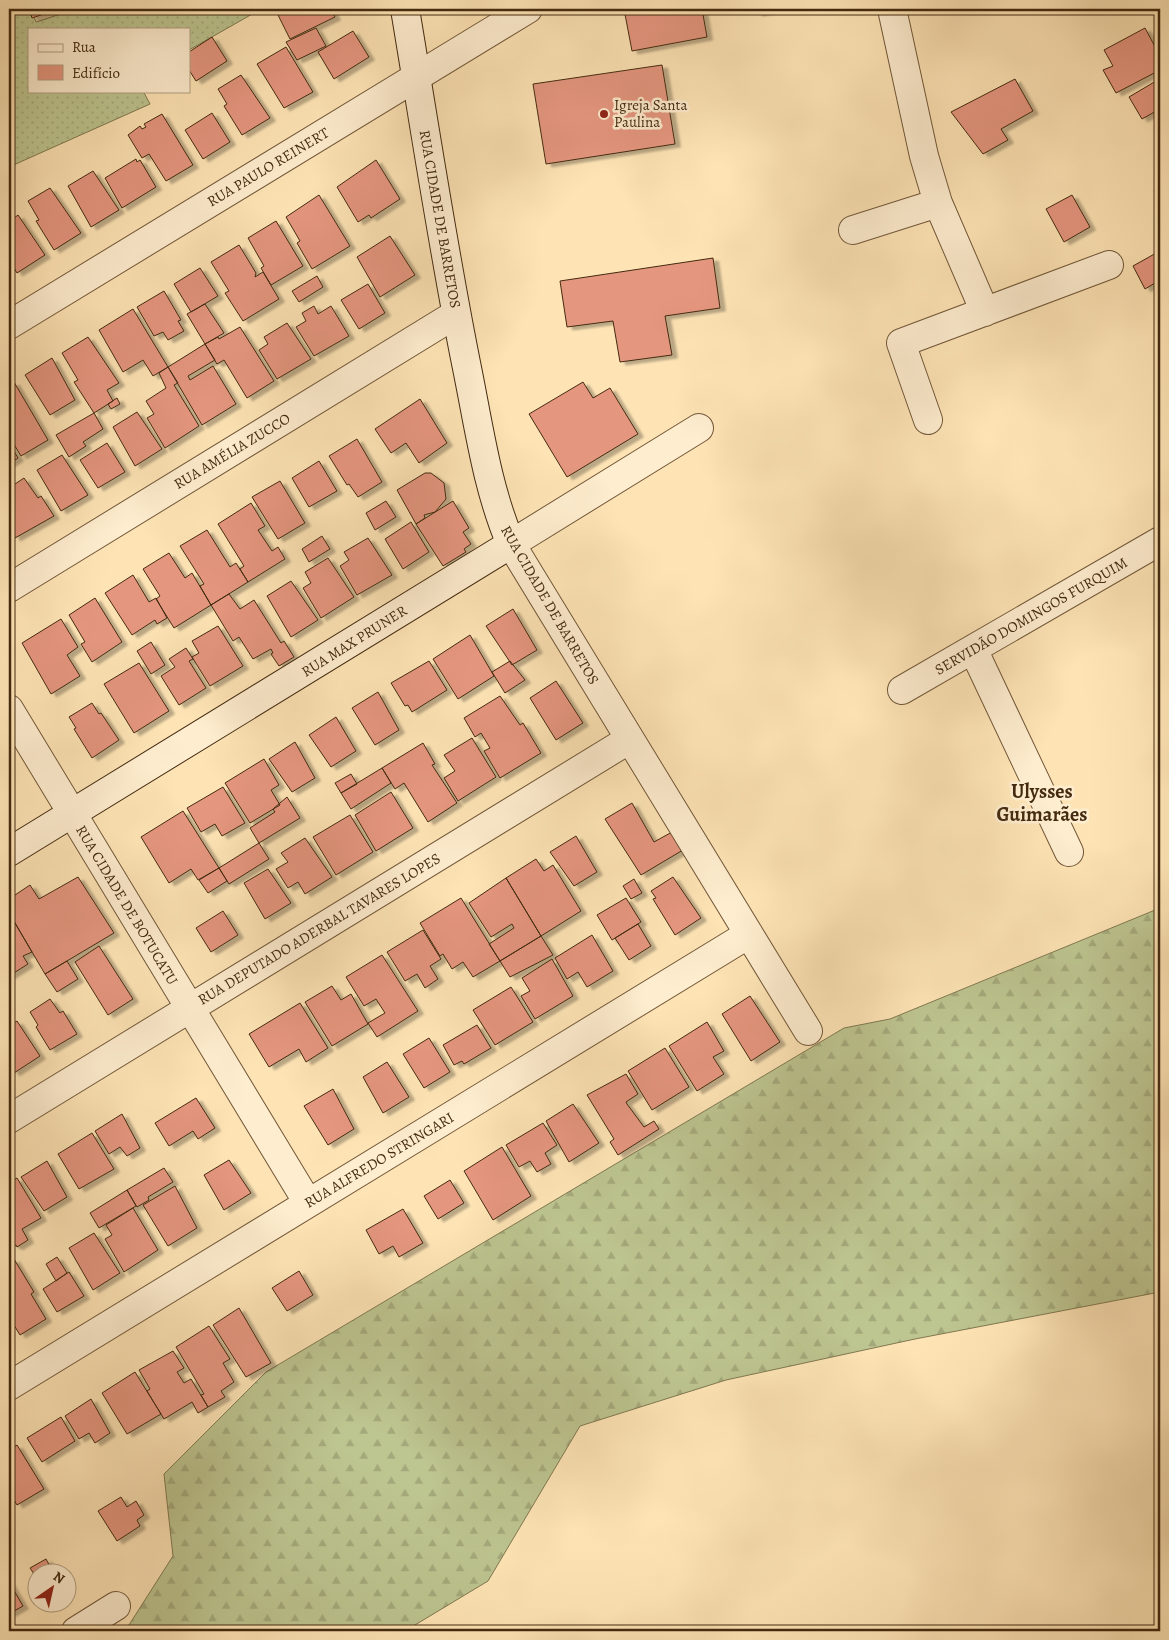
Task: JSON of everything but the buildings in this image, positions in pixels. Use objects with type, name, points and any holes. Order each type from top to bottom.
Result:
[{"type":"street","name":"RUA CIDADE DE BARRETOS","points":[[405,9],[456,314],[488,477],[499,516],[511,544],[808,1031]]},
{"type":"street","name":"RUA PAULO REINERT","points":[[9,326],[528,9]]},
{"type":"street","points":[[892,9],[924,156],[938,203],[985,312]]},
{"type":"street","points":[[853,230],[938,203]]},
{"type":"street","points":[[928,420],[901,344],[1109,266]]},
{"type":"street","name":"RUA AMÉLIA ZUCCO","points":[[9,588],[456,314]]},
{"type":"street","name":"RUA MAX PRUNER","points":[[9,852],[699,428]]},
{"type":"street","name":"SERVIDÃO DOMINGOS FURQUIM","points":[[902,690],[1160,541]]},
{"type":"street","points":[[973,649],[1069,852]]},
{"type":"street","name":"RUA CIDADE DE BOTUCATU","points":[[9,709],[308,1204]]},
{"type":"street","name":"RUA DEPUTADO ADERBAL TAVARES LOPES","points":[[9,1119],[630,740]]},
{"type":"street","name":"RUA ALFREDO STRINGARI","points":[[9,1386],[749,934]]},
{"type":"street","points":[[76,1631],[116,1606]]},
{"type":"green space","points":[[9,9],[31,9],[36,22],[76,9],[252,9],[254,13],[190,49],[190,28],[28,28],[28,92],[144,92],[150,104],[9,167]]},
{"type":"green space","points":[[1160,908],[1160,1292],[915,1339],[726,1380],[580,1426],[488,1581],[405,1631],[128,1631],[129,1625],[173,1556],[164,1474],[266,1372],[844,1028],[890,1019]]},
{"type":"place","name":"Igreja Santa Paulina","points":[[604,114]]},
{"type":"district","name":"Ulysses Guimarães","points":[[1042,802]]}]
